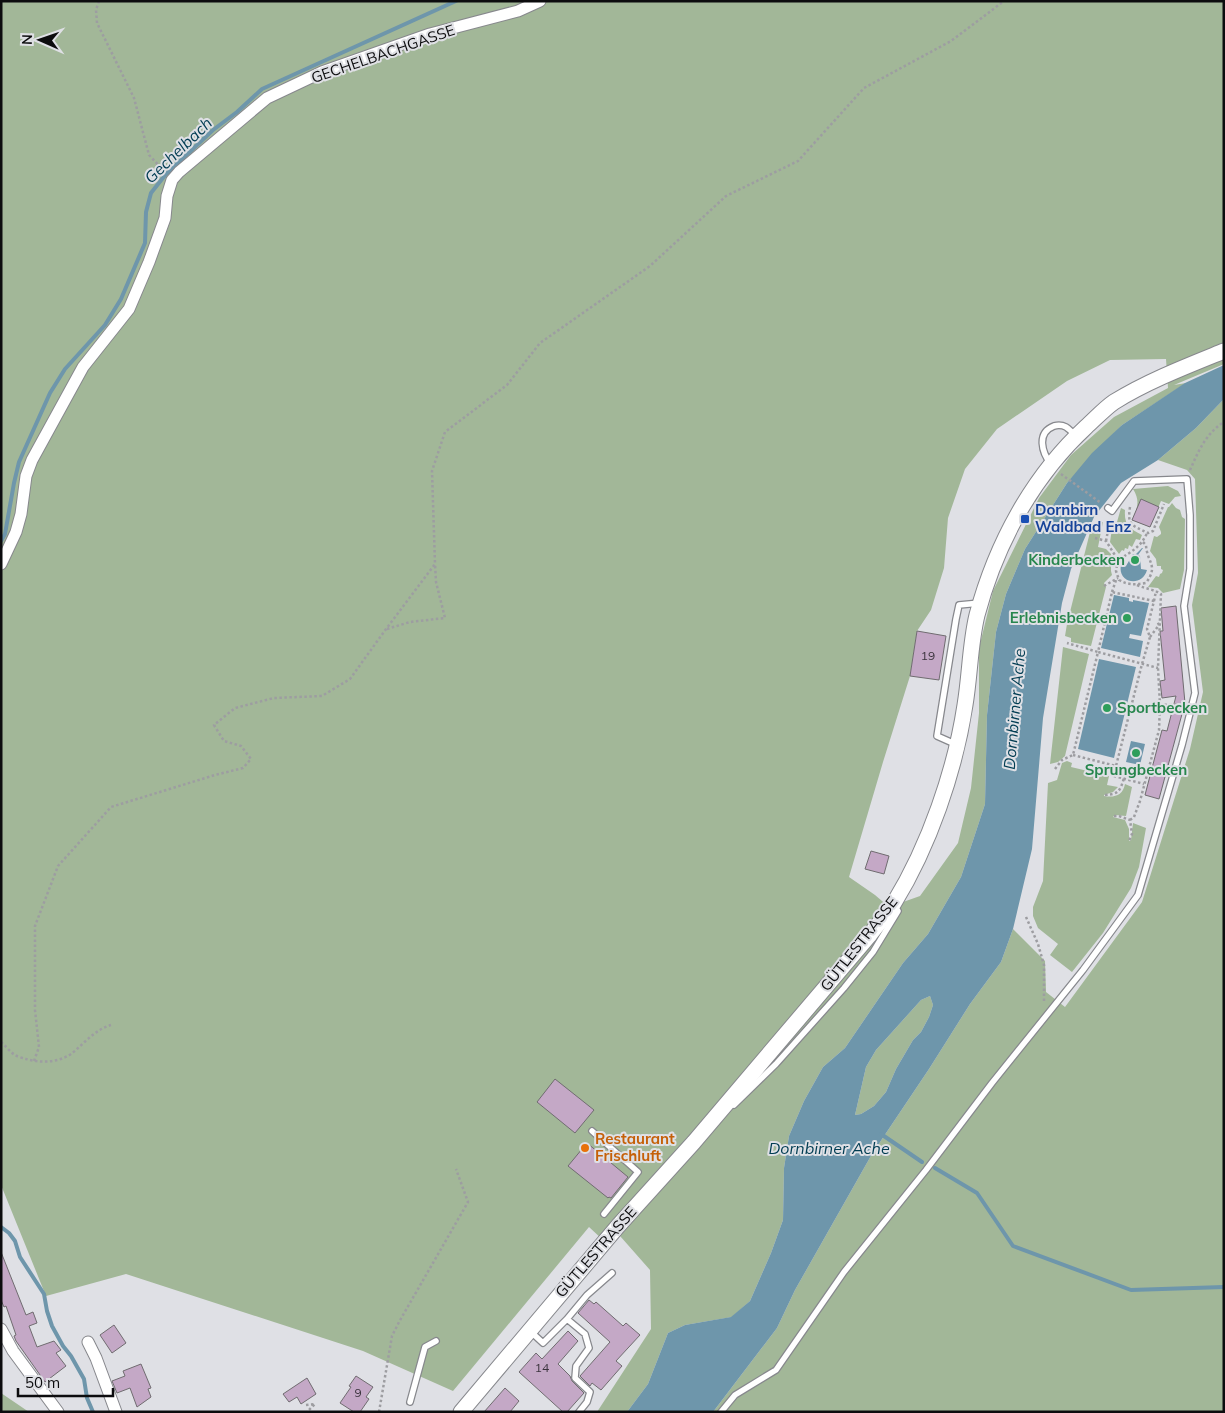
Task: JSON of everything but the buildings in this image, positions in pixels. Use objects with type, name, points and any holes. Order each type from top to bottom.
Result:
[{"type":"street","name":"GECHELBACHGASSE","points":[[1,564],[16,532],[21,514],[26,476],[32,460],[83,367],[129,309],[165,218],[167,196],[172,180],[179,172],[267,98],[322,72],[430,34],[518,11],[540,1]]},
{"type":"street","name":"GÜTLESTRASSE","points":[[461,1412],[618,1226],[723,1108],[893,905],[914,867],[931,828],[957,745],[965,705],[971,651],[981,602],[1002,546],[1032,490],[1056,469],[1076,436],[1113,403],[1180,368],[1224,351]]},
{"type":"street","points":[[1,1328],[13,1351],[58,1412]]},
{"type":"street","points":[[88,1342],[116,1412]]},
{"type":"lane","points":[[1056,469],[1045,456],[1042,441],[1044,434],[1059,425],[1066,427],[1076,436]]},
{"type":"lane","points":[[721,1412],[735,1395],[776,1370],[844,1272],[1083,970],[1138,895],[1182,745],[1195,693],[1184,606],[1190,569],[1190,514],[1187,479],[1134,481],[1112,511],[1108,508]]},
{"type":"lane","points":[[957,745],[937,736],[956,619],[959,606],[981,602]]},
{"type":"lane","points":[[592,1132],[638,1172],[604,1214]]},
{"type":"lane","points":[[529,1330],[543,1343],[587,1295],[612,1272]]},
{"type":"lane","points":[[567,1319],[585,1334],[589,1348],[576,1366],[575,1378],[590,1392],[587,1402],[579,1412]]},
{"type":"lane","points":[[410,1402],[425,1347],[436,1342]]},
{"type":"path","points":[[99,1],[96,10],[97,23],[134,98],[149,155],[158,165]]},
{"type":"path","points":[[386,629],[410,622],[445,618],[436,582],[434,564],[432,471],[446,432],[507,385],[540,343],[650,266],[726,196],[798,160],[864,88],[951,41],[1004,1]]},
{"type":"path","points":[[1187,479],[1200,447],[1217,426],[1224,422]]},
{"type":"path","points":[[1056,469],[1108,508]]},
{"type":"path","points":[[1130,507],[1128,519],[1131,525],[1146,533],[1153,531],[1164,504]]},
{"type":"path","points":[[1106,541],[1110,521]]},
{"type":"path","points":[[1118,560],[1143,542],[1146,533]]},
{"type":"path","points":[[1095,538],[1106,541],[1118,560],[1116,571],[1119,580],[1127,584],[1137,585],[1146,583],[1153,570],[1146,551],[1146,545],[1143,542]]},
{"type":"path","points":[[34,1061],[39,1047],[35,1010],[35,926],[58,866],[111,807],[243,768],[251,759],[241,746],[224,740],[214,726],[235,708],[274,698],[322,696],[350,679],[434,564]]},
{"type":"path","points":[[1104,586],[1118,578]]},
{"type":"path","points":[[1073,755],[1112,592],[1118,578]]},
{"type":"path","points":[[1130,820],[1134,817],[1159,730],[1160,705],[1158,668],[1161,594],[1154,589],[1146,589],[1137,585]]},
{"type":"path","points":[[1150,637],[1147,629],[1156,591]]},
{"type":"path","points":[[1112,592],[1154,601]]},
{"type":"path","points":[[1157,621],[1159,626]]},
{"type":"path","points":[[1144,784],[1114,776],[1150,637],[1159,626]]},
{"type":"path","points":[[1067,643],[1158,668]]},
{"type":"path","points":[[1160,705],[1192,704]]},
{"type":"path","points":[[1056,769],[1062,760],[1073,755],[1116,766]]},
{"type":"path","points":[[1105,795],[1117,793],[1121,788],[1124,778]]},
{"type":"path","points":[[1114,816],[1130,820]]},
{"type":"path","points":[[1129,841],[1132,834],[1130,820]]},
{"type":"path","points":[[1026,917],[1038,944],[1044,965],[1045,996],[1043,1019]]},
{"type":"path","points":[[1,1042],[16,1056],[45,1062],[61,1059],[102,1027],[111,1025]]},
{"type":"path","points":[[378,1412],[392,1336],[398,1322],[468,1202],[456,1169]]},
{"type":"path","points":[[306,1405],[315,1404],[307,1412]]},
{"type":"green space","points":[[1,1],[1224,1],[1224,364],[1174,385],[1186,383],[1122,425],[1067,483],[1025,549],[1006,594],[996,632],[987,715],[985,804],[961,877],[928,934],[903,963],[845,1048],[823,1067],[804,1101],[789,1136],[784,1168],[783,1220],[750,1301],[732,1317],[685,1325],[668,1333],[648,1384],[627,1412],[597,1412],[651,1329],[650,1270],[613,1228],[603,1240],[589,1227],[453,1391],[363,1351],[126,1274],[46,1296],[1,1185]],"holes":[[[1166,359],[1168,388],[1114,417],[1071,455],[1039,498],[993,591],[979,648],[979,713],[971,788],[958,843],[920,896],[889,907],[849,877],[910,676],[917,631],[931,610],[944,568],[948,518],[965,469],[997,429],[1067,381],[1110,360]]]},
{"type":"green space","points":[[1224,399],[1224,1412],[713,1412],[777,1328],[795,1290],[872,1154],[970,1004],[1001,962],[1013,929],[1045,961],[1046,992],[1065,1007],[1142,902],[1190,749],[1203,692],[1192,605],[1198,573],[1195,479],[1187,470],[1158,460],[1196,428]]},
{"type":"green space","points":[[1168,486],[1178,491],[1181,496],[1175,497],[1169,504],[1161,501],[1150,527],[1132,520],[1137,504],[1137,497],[1133,489]]},
{"type":"green space","points":[[1172,503],[1180,510],[1182,517],[1185,519],[1184,570],[1180,589],[1163,593],[1158,588],[1148,587],[1156,576],[1159,577],[1163,570],[1161,566],[1157,566],[1156,559],[1150,551],[1154,536],[1157,537],[1161,534],[1159,527],[1168,507]]},
{"type":"green space","points":[[1121,508],[1125,510],[1125,519],[1128,526],[1142,535],[1140,540],[1136,539],[1132,547],[1129,545],[1128,549],[1125,548],[1119,554],[1110,542],[1113,522],[1117,522]]},
{"type":"green space","points":[[1103,522],[1098,547],[1106,549],[1111,554],[1112,575],[1104,583],[1106,587],[1091,646],[1071,642],[1071,638],[1065,636],[1092,524]]},
{"type":"green space","points":[[1063,647],[1089,654],[1065,756],[1058,762],[1050,764]]},
{"type":"green space","points":[[1067,761],[1072,763],[1071,767],[1109,776],[1107,785],[1118,787],[1113,792],[1104,796],[1112,797],[1118,795],[1125,784],[1132,787],[1126,816],[1115,815],[1113,817],[1125,820],[1129,829],[1129,841],[1131,840],[1133,823],[1146,828],[1139,867],[1131,888],[1103,933],[1072,972],[1050,955],[1058,944],[1038,928],[1033,916],[1033,907],[1043,881],[1048,783],[1057,780],[1062,763]]},
{"type":"green space","points":[[930,996],[933,1005],[929,1017],[896,1069],[886,1092],[874,1106],[861,1114],[855,1115],[866,1067],[876,1050],[921,1000]]},
{"type":"green space","points":[[1,1393],[29,1412],[1,1412]]},
{"type":"water","name":"Dornbirner Ache","points":[[1224,365],[1224,399],[1196,428],[1158,460],[1121,483],[1094,517],[1071,569],[1062,603],[1043,718],[1032,849],[1013,929],[1001,962],[970,1004],[872,1154],[795,1290],[777,1328],[713,1412],[627,1412],[648,1384],[668,1333],[685,1325],[731,1317],[750,1301],[783,1220],[784,1168],[789,1136],[804,1101],[823,1067],[845,1048],[903,963],[928,934],[961,877],[985,804],[987,715],[996,632],[1006,594],[1025,549],[1067,483],[1092,453],[1122,425],[1185,383]],"holes":[[[930,996],[933,1005],[921,1032],[913,1040],[896,1069],[886,1092],[874,1106],[861,1114],[855,1115],[866,1067],[876,1050],[921,1000]]]},
{"type":"water","name":"Kinderbecken","points":[[1142,548],[1138,555],[1140,556],[1141,569],[1147,570],[1144,576],[1136,581],[1126,579],[1121,571],[1121,565],[1126,566],[1133,554],[1136,554]]},
{"type":"water","name":"Erlebnisbecken","points":[[1114,595],[1129,598],[1129,601],[1133,602],[1133,600],[1149,603],[1141,636],[1130,634],[1129,638],[1143,641],[1140,657],[1101,648]]},
{"type":"water","name":"Sportbecken","points":[[1099,659],[1136,667],[1114,758],[1078,749]]},
{"type":"water","name":"Sprungbecken","points":[[1131,741],[1145,744],[1140,765],[1126,762]]},
{"type":"waterway","name":"Gechelbach","points":[[1,541],[5,534],[19,462],[50,393],[65,369],[105,325],[121,299],[145,243],[146,212],[151,193],[166,174],[213,130],[237,112],[262,89],[456,1]]},
{"type":"waterway","points":[[881,1134],[922,1162]]},
{"type":"waterway","points":[[935,1168],[977,1193],[1013,1246],[1131,1290],[1224,1287]]},
{"type":"waterway","name":"Gechelbach","points":[[1,1227],[15,1241],[20,1257],[44,1294],[52,1326],[84,1379],[87,1398],[93,1412]]},
{"type":"place","name":"Dornbirn Waldbad Enz","points":[[1025,519]]},
{"type":"place","name":"Kinderbecken","points":[[1135,560]]},
{"type":"place","name":"Erlebnisbecken","points":[[1127,618]]},
{"type":"place","name":"Sportbecken","points":[[1107,708]]},
{"type":"place","name":"Sprungbecken","points":[[1136,753]]},
{"type":"place","name":"Restaurant Frischluft","points":[[585,1148]]}]
